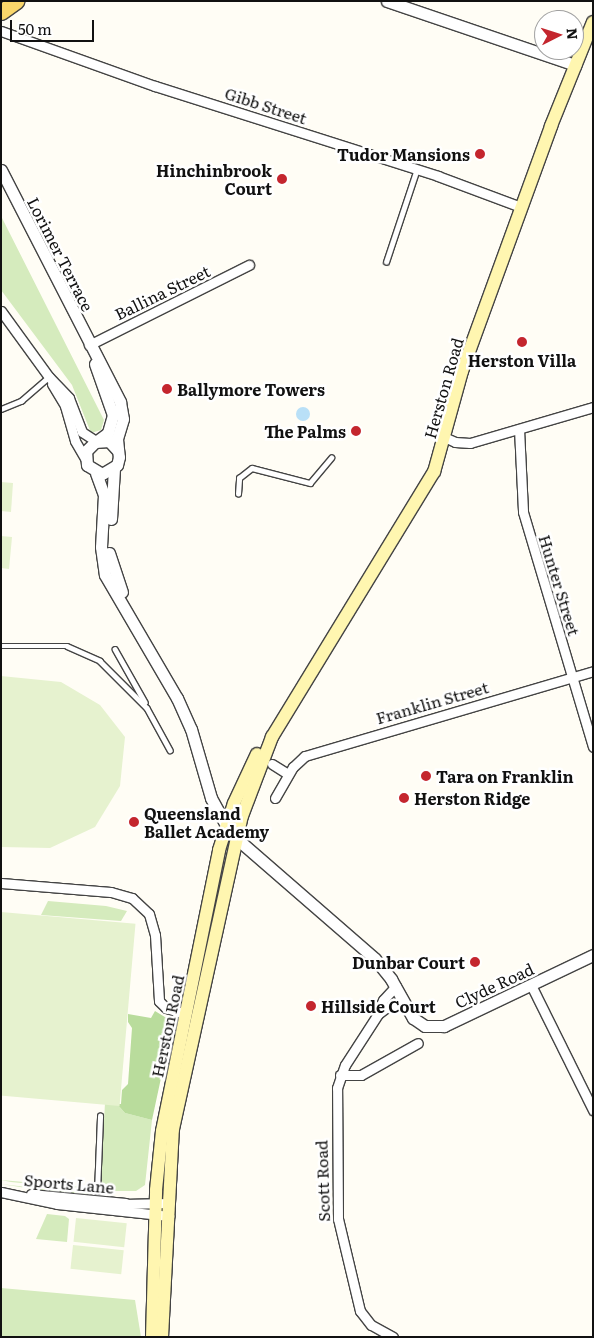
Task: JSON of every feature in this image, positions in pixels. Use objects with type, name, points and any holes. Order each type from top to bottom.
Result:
[{"type":"main road","points":[[1,12],[16,1]]},
{"type":"main road","name":"Herston Road","points":[[152,1337],[160,1144],[226,824],[246,775],[260,750],[272,737],[430,481],[462,371],[521,207],[593,22]]},
{"type":"main road","name":"Herston Road","points":[[162,1337],[173,1130],[236,838],[272,737]]},
{"type":"main road","points":[[226,824],[236,838]]},
{"type":"main road","points":[[186,1014],[210,952]]},
{"type":"street","points":[[388,1],[575,65]]},
{"type":"street","name":"Gibb Street","points":[[1,31],[155,86],[417,170],[521,207]]},
{"type":"street","name":"Lorimer Terrace","points":[[1,170],[90,349],[121,406],[122,421],[117,450]]},
{"type":"street","name":"Ballina Street","points":[[90,349],[249,265]]},
{"type":"street","points":[[1,312],[49,377],[69,398],[82,432],[97,441],[109,442],[117,450],[119,460],[114,469],[109,553],[117,589]]},
{"type":"street","name":"Lorimer Terrace","points":[[90,349],[113,413],[111,428],[97,441]]},
{"type":"street","points":[[49,377],[64,404],[75,441],[86,460],[96,472],[104,498],[103,566],[186,716],[211,798],[226,824]]},
{"type":"street","points":[[444,437],[455,442],[470,443],[593,407]]},
{"type":"street","name":"Hunter Street","points":[[519,429],[523,512],[593,747]]},
{"type":"street","points":[[86,460],[87,449],[97,441]]},
{"type":"street","points":[[96,472],[104,474],[114,469]]},
{"type":"street","name":"Franklin Street","points":[[275,798],[288,774],[301,758],[308,755],[593,671]]},
{"type":"street","points":[[272,764],[288,774]]},
{"type":"street","points":[[236,838],[375,960],[396,986],[407,1009],[386,1008],[376,1016]]},
{"type":"street","points":[[1,883],[111,892],[132,898],[149,914],[154,934],[160,1003],[186,1014]]},
{"type":"street","name":"Clyde Road","points":[[407,1009],[423,1026],[438,1028],[593,955]]},
{"type":"street","points":[[531,985],[593,1110]]},
{"type":"street","name":"Scott Road","points":[[393,1337],[371,1325],[360,1311],[338,1219],[337,1088],[340,1075],[376,1016],[383,1000],[396,986]]},
{"type":"street","points":[[340,1075],[361,1075],[418,1043]]},
{"type":"street","name":"Sports Lane","points":[[5,1192],[126,1203],[156,1209]]},
{"type":"street","name":"Sports Lane","points":[[5,1192],[92,1208],[169,1210]]},
{"type":"street","name":"Sports Lane","points":[[92,1208],[126,1203]]},
{"type":"lane","points":[[386,262],[417,170]]},
{"type":"lane","points":[[1,409],[21,401],[49,377]]},
{"type":"lane","points":[[238,494],[239,478],[252,468],[310,483],[331,458]]},
{"type":"lane","points":[[1,646],[67,646],[85,652],[115,673],[147,708]]},
{"type":"lane","points":[[115,649],[136,681],[147,708],[170,750]]},
{"type":"lane","points":[[97,1192],[100,1116]]},
{"type":"green space","points":[[1,216],[104,420],[101,430],[91,433],[72,385],[1,290]]},
{"type":"green space","points":[[1,482],[13,483],[11,512],[1,511]]},
{"type":"green space","points":[[1,536],[12,537],[9,569],[1,568]]},
{"type":"green space","points":[[1,676],[61,682],[100,705],[125,737],[120,786],[95,827],[50,848],[1,847]]},
{"type":"green space","points":[[48,901],[106,906],[127,911],[121,921],[41,915]]},
{"type":"green space","points":[[1,912],[135,924],[120,1106],[1,1096]]},
{"type":"green space","points":[[155,1011],[173,1022],[152,1120],[125,1113],[117,1104],[121,1104],[122,1090],[128,1084],[132,1028],[128,1022],[128,1014],[151,1018]]},
{"type":"green space","points":[[105,1103],[117,1104],[125,1113],[152,1120],[145,1185],[136,1191],[100,1191]]},
{"type":"green space","points":[[1,1180],[94,1188],[94,1190],[11,1182]]},
{"type":"green space","points":[[1,1184],[44,1189],[94,1194],[58,1193]]},
{"type":"green space","points":[[47,1214],[65,1216],[69,1219],[67,1242],[36,1239]]},
{"type":"green space","points":[[76,1218],[127,1223],[124,1247],[73,1242]]},
{"type":"green space","points":[[73,1245],[124,1250],[121,1274],[70,1269]]},
{"type":"green space","points":[[1,1288],[135,1300],[141,1337],[1,1337]]},
{"type":"water","points":[[300,407],[306,407],[310,414],[306,421],[300,421],[296,417],[296,411]]},
{"type":"place","name":"Tudor Mansions","points":[[480,154]]},
{"type":"place","name":"Hinchinbrook Court","points":[[282,179]]},
{"type":"place","name":"Herston Villa","points":[[522,342]]},
{"type":"place","name":"Ballymore Towers","points":[[167,389]]},
{"type":"place","name":"The Palms","points":[[356,431]]},
{"type":"place","name":"Tara on Franklin","points":[[426,776]]},
{"type":"place","name":"Herston Ridge","points":[[404,798]]},
{"type":"place","name":"Queensland Ballet Academy","points":[[134,822]]},
{"type":"place","name":"Dunbar Court","points":[[475,962]]},
{"type":"place","name":"Hillside Court","points":[[311,1006]]}]
